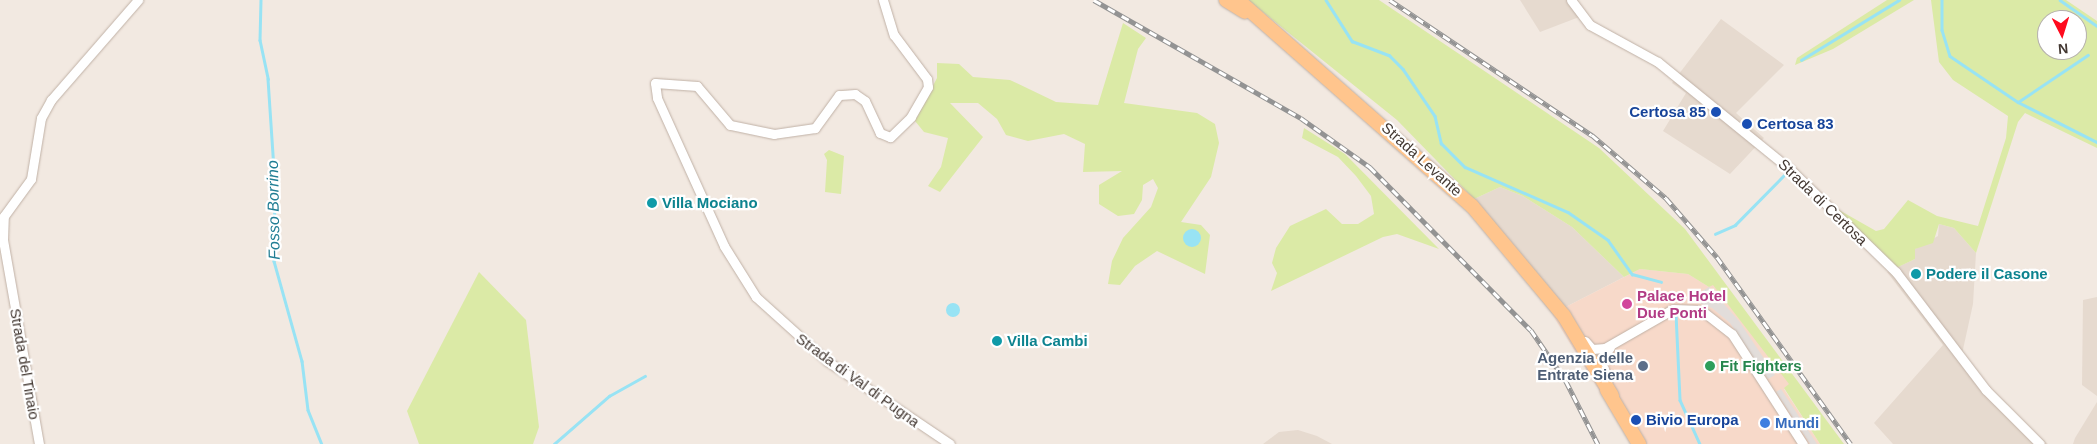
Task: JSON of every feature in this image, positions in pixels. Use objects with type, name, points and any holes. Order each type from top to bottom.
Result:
[{"type":"main road","name":"Strada Levante","points":[[1226,0],[1271,29]]},
{"type":"main road","name":"Strada Levante","points":[[1238,0],[1439,173],[1512,252],[1572,328],[1640,444]]},
{"type":"main road","name":"Strada Levante","points":[[1555,307],[1610,391]]},
{"type":"street","name":"Strada del Tinaio","points":[[39,444],[3,240],[4,216],[31,179],[41,118],[51,100],[138,0]]},
{"type":"street","name":"Strada di Val di Pugna","points":[[883,0],[894,35],[927,79],[928,87],[911,117],[890,137],[880,133],[865,101],[854,94],[839,95],[815,128],[774,134],[730,125],[697,86],[655,83],[657,98],[724,246],[756,296],[827,361],[950,444]]},
{"type":"street","name":"Strada di Certosa","points":[[1571,0],[1590,25],[1658,62],[1791,170],[1896,272],[1986,390],[2040,444]]},
{"type":"street","points":[[1572,328],[1592,349],[1612,345],[1673,309],[1701,310],[1732,334],[1803,444]]},
{"type":"street","points":[[1610,391],[1600,360],[1612,345]]},
{"type":"shaded area","points":[[1520,0],[1576,0],[1587,14],[1540,32]]},
{"type":"shaded area","points":[[1721,19],[1784,65],[1736,113],[1764,138],[1730,174],[1663,131],[1686,93],[1672,83]]},
{"type":"shaded area","points":[[1500,187],[1523,196],[1572,227],[1624,277],[1552,314],[1475,216],[1474,199]]},
{"type":"shaded area","points":[[1939,224],[1954,228],[1976,253],[1973,304],[1962,354],[2009,410],[2048,444],[1893,444],[1874,423],[1943,345],[1887,272],[1915,259],[1915,249],[1938,236]]},
{"type":"shaded area","points":[[1640,269],[1688,274],[1709,287],[1713,284],[1790,384],[1784,389],[1820,444],[1632,444],[1552,314]]},
{"type":"shaded area","points":[[1709,287],[1739,321],[1775,375],[1768,379],[1730,323],[1712,308],[1689,299]]},
{"type":"shaded area","points":[[2097,297],[2097,396],[2082,385],[2083,300]]},
{"type":"shaded area","points":[[1781,389],[1817,444],[1810,444],[1776,392]]},
{"type":"shaded area","points":[[2097,402],[2097,444],[2073,444],[2075,438]]},
{"type":"shaded area","points":[[1298,430],[1317,436],[1332,444],[1263,444],[1279,432]]},
{"type":"green space","points":[[1248,0],[1379,0],[1599,148],[1685,229],[1844,444],[1820,444],[1784,388],[1789,384],[1713,285],[1709,287],[1688,274],[1640,269],[1624,277],[1572,227],[1523,196],[1500,187],[1474,199],[1397,120]]},
{"type":"green space","points":[[1887,0],[1914,0],[1833,49],[1795,65],[1797,58]]},
{"type":"green space","points":[[1931,0],[2066,0],[2081,10],[2037,10],[2037,60],[2087,60],[2087,14],[2097,21],[2097,148],[2025,113],[2018,122],[1976,253],[1954,228],[1939,224],[1933,243],[1915,249],[1915,259],[1896,268],[1832,206],[1876,231],[1884,229],[1908,200],[1937,216],[1978,226],[2006,138],[2008,116],[1953,80],[1939,62]]},
{"type":"green space","points":[[1123,23],[1146,38],[1138,49],[1124,103],[1197,113],[1215,124],[1219,143],[1211,177],[1181,222],[1201,225],[1210,235],[1205,274],[1157,251],[1135,266],[1120,285],[1108,284],[1112,261],[1123,238],[1151,207],[1158,188],[1153,179],[1143,185],[1142,200],[1134,214],[1118,216],[1099,204],[1099,185],[1122,171],[1083,172],[1085,144],[1064,134],[1028,141],[1006,135],[997,119],[978,103],[950,103],[983,137],[940,192],[928,186],[941,167],[948,138],[924,132],[915,121],[937,78],[937,63],[959,64],[973,77],[1010,80],[1056,102],[1098,105]]},
{"type":"green space","points":[[1304,128],[1345,154],[1439,249],[1397,234],[1383,237],[1271,291],[1277,273],[1272,263],[1276,248],[1290,226],[1326,209],[1342,224],[1358,224],[1374,214],[1371,196],[1356,176],[1338,157],[1302,138]]},
{"type":"green space","points":[[829,150],[844,156],[841,194],[825,192],[827,160],[824,154]]},
{"type":"green space","points":[[479,272],[526,320],[539,427],[533,444],[419,444],[407,411]]},
{"type":"water","points":[[1192,229],[1198,232],[1201,238],[1198,244],[1192,247],[1186,244],[1183,238],[1186,232]]},
{"type":"water","points":[[953,303],[958,305],[960,310],[958,315],[953,317],[948,315],[946,310],[948,305]]},
{"type":"waterway","name":"Fosso Borrino","points":[[261,0],[260,40],[268,79],[275,184],[274,261],[302,361],[308,410],[322,444]]},
{"type":"waterway","points":[[1326,0],[1352,41],[1389,55],[1403,69],[1435,116],[1441,143],[1465,167],[1568,212],[1608,240],[1632,274],[1661,282]]},
{"type":"waterway","points":[[1801,60],[1899,0]]},
{"type":"waterway","points":[[1942,0],[1942,30],[1950,56],[2018,102],[2097,142]]},
{"type":"waterway","points":[[2060,0],[2097,26]]},
{"type":"waterway","points":[[2018,102],[2088,55]]},
{"type":"waterway","points":[[1715,234],[1735,225],[1787,172]]},
{"type":"waterway","points":[[1676,314],[1680,400],[1700,444]]},
{"type":"waterway","points":[[554,444],[609,396],[645,376]]},
{"type":"railway","points":[[1094,0],[1301,118],[1370,167],[1531,330],[1566,381],[1598,444]]},
{"type":"railway","points":[[1390,0],[1592,135],[1666,198],[1717,257],[1851,444]]},
{"type":"place","name":"Certosa 85","points":[[1716,112]]},
{"type":"place","name":"Certosa 83","points":[[1747,124]]},
{"type":"place","name":"Villa Mociano","points":[[652,203]]},
{"type":"place","name":"Podere il Casone","points":[[1916,274]]},
{"type":"place","name":"Palace Hotel Due Ponti","points":[[1627,304]]},
{"type":"place","name":"Villa Cambi","points":[[997,341]]},
{"type":"place","name":"Agenzia delle Entrate Siena","points":[[1643,366]]},
{"type":"place","name":"Fit Fighters","points":[[1710,366]]},
{"type":"place","name":"Bivio Europa","points":[[1636,420]]},
{"type":"place","name":"Mundi","points":[[1765,423]]}]
